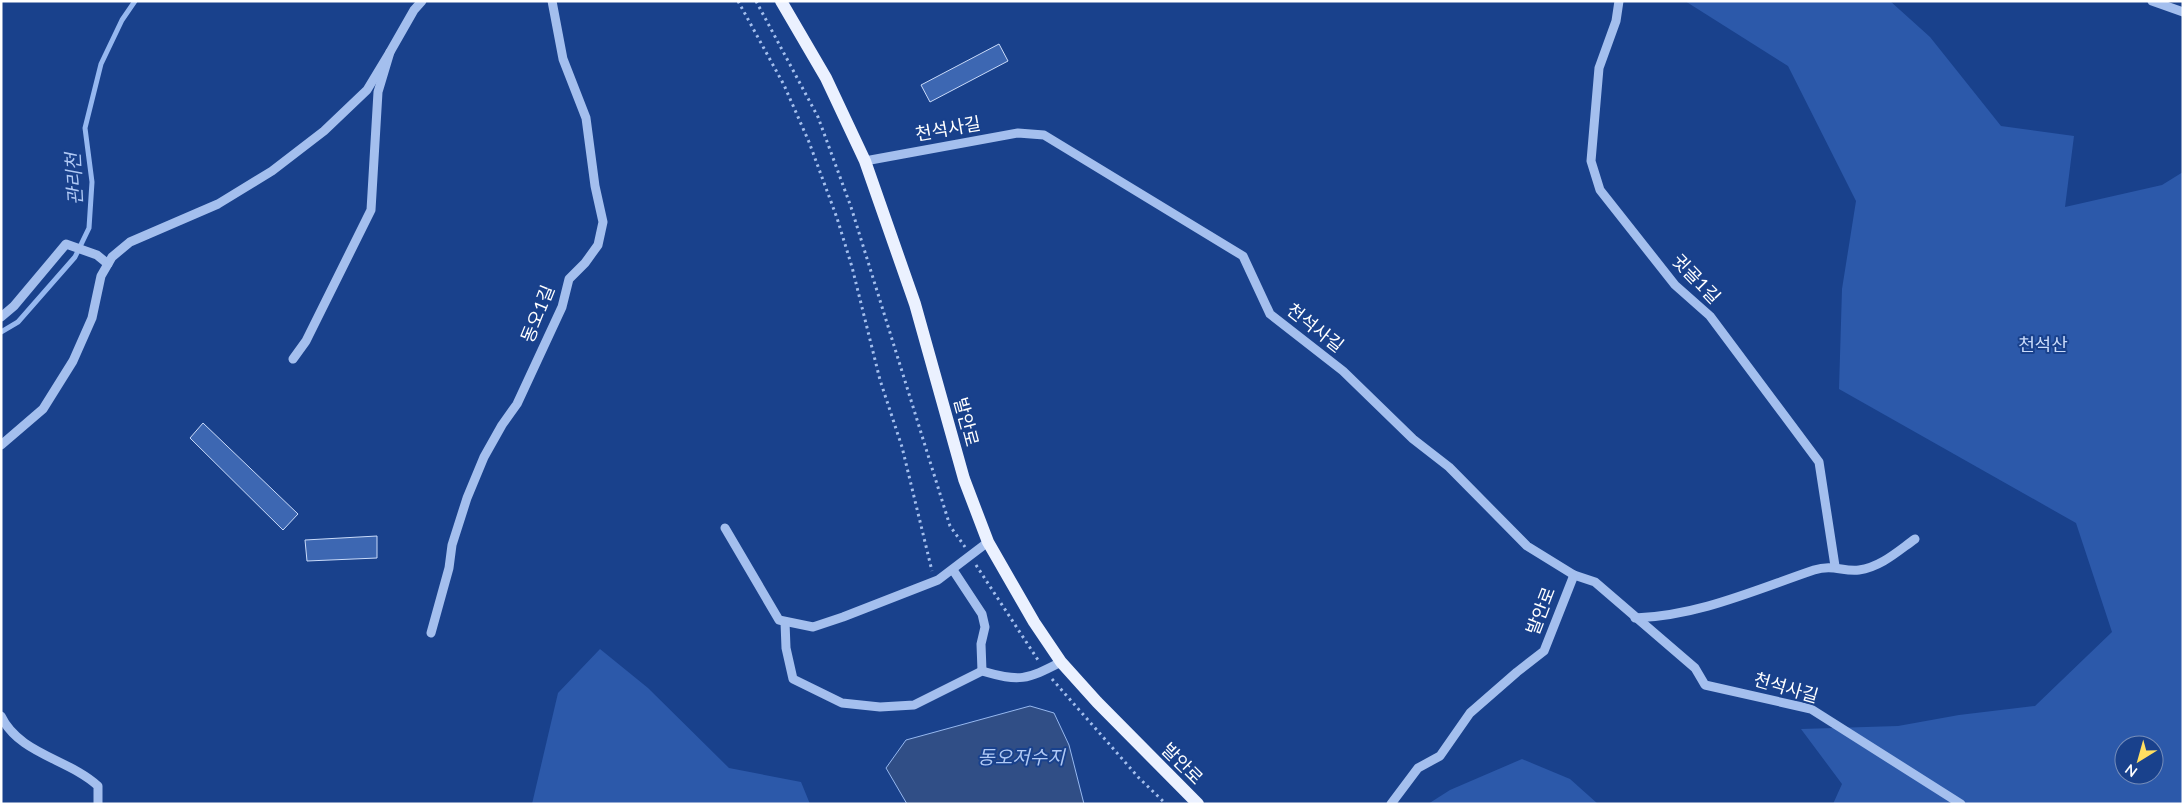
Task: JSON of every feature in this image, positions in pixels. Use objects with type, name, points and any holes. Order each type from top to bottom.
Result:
[{"type":"main road","name":"발안로","points":[[781,1],[826,78],[864,161],[915,304],[964,479],[988,542],[1034,622],[1061,662],[1097,702],[1198,804]]},
{"type":"street","points":[[1,445],[43,409],[73,361],[92,318],[101,276],[112,256],[130,242],[218,204],[272,171],[324,131],[367,90],[414,10],[422,1]]},
{"type":"street","name":"동오1길","points":[[431,633],[449,568],[452,545],[467,498],[484,457],[502,425],[517,404],[562,307],[569,279],[585,263],[598,245],[603,222],[595,186],[586,118],[563,59],[552,1]]},
{"type":"street","name":"귓골1길","points":[[1620,1],[1616,21],[1599,68],[1591,161],[1600,190],[1675,285],[1710,316],[1819,462],[1835,566]]},
{"type":"street","points":[[2152,1],[2183,12]]},
{"type":"street","points":[[293,359],[306,341],[371,210],[378,92],[390,52]]},
{"type":"street","name":"천석사길","points":[[864,161],[1018,133],[1044,135],[1243,256],[1270,314],[1343,371],[1413,439],[1449,467],[1527,546],[1574,576],[1595,582],[1695,668],[1705,685],[1811,709],[1961,804]]},
{"type":"street","points":[[1,317],[14,306],[66,244],[97,255],[108,264]]},
{"type":"street","points":[[725,528],[779,620],[813,626],[843,617],[938,580],[988,542]]},
{"type":"street","points":[[1635,618],[1660,617],[1698,608],[1763,589],[1816,569],[1835,566],[1858,570],[1880,564],[1915,539]]},
{"type":"street","points":[[953,570],[982,614],[985,627],[981,644],[982,671]]},
{"type":"street","name":"발안로","points":[[1390,804],[1418,768],[1440,756],[1470,713],[1544,651],[1574,576]]},
{"type":"street","points":[[786,622],[786,648],[793,679],[842,704],[880,708],[914,705],[982,671],[1005,678],[1031,677],[1061,662]]},
{"type":"street","points":[[1,716],[7,729],[21,741],[86,776],[98,786],[98,804]]},
{"type":"path","points":[[738,1],[784,85],[806,134],[836,218],[852,267],[880,380],[902,447],[932,570],[938,580]]},
{"type":"green space","name":"천석산","points":[[1685,1],[1890,1],[1930,37],[2001,126],[2074,136],[2065,207],[2162,185],[2183,172],[2183,804],[1833,804],[1842,784],[1801,729],[1898,726],[1959,715],[2035,706],[2112,632],[2076,523],[1839,389],[1842,289],[1856,201],[1788,66]]},
{"type":"green space","points":[[600,649],[648,688],[729,768],[801,782],[810,804],[532,804],[558,693]]},
{"type":"green space","points":[[1522,759],[1570,779],[1598,804],[1428,804],[1450,790]]},
{"type":"water","name":"동오저수지","points":[[1030,706],[1054,713],[1069,745],[1084,804],[907,804],[886,768],[906,740]]},
{"type":"building","points":[[999,44],[1008,61],[930,102],[921,85]]},
{"type":"building","points":[[203,423],[298,514],[283,530],[190,438]]},
{"type":"building","points":[[377,536],[377,558],[307,561],[305,540]]},
{"type":"waterway","name":"관리천","points":[[1,332],[18,322],[75,257],[89,228],[92,182],[85,128],[101,64],[122,20],[135,1]]}]
